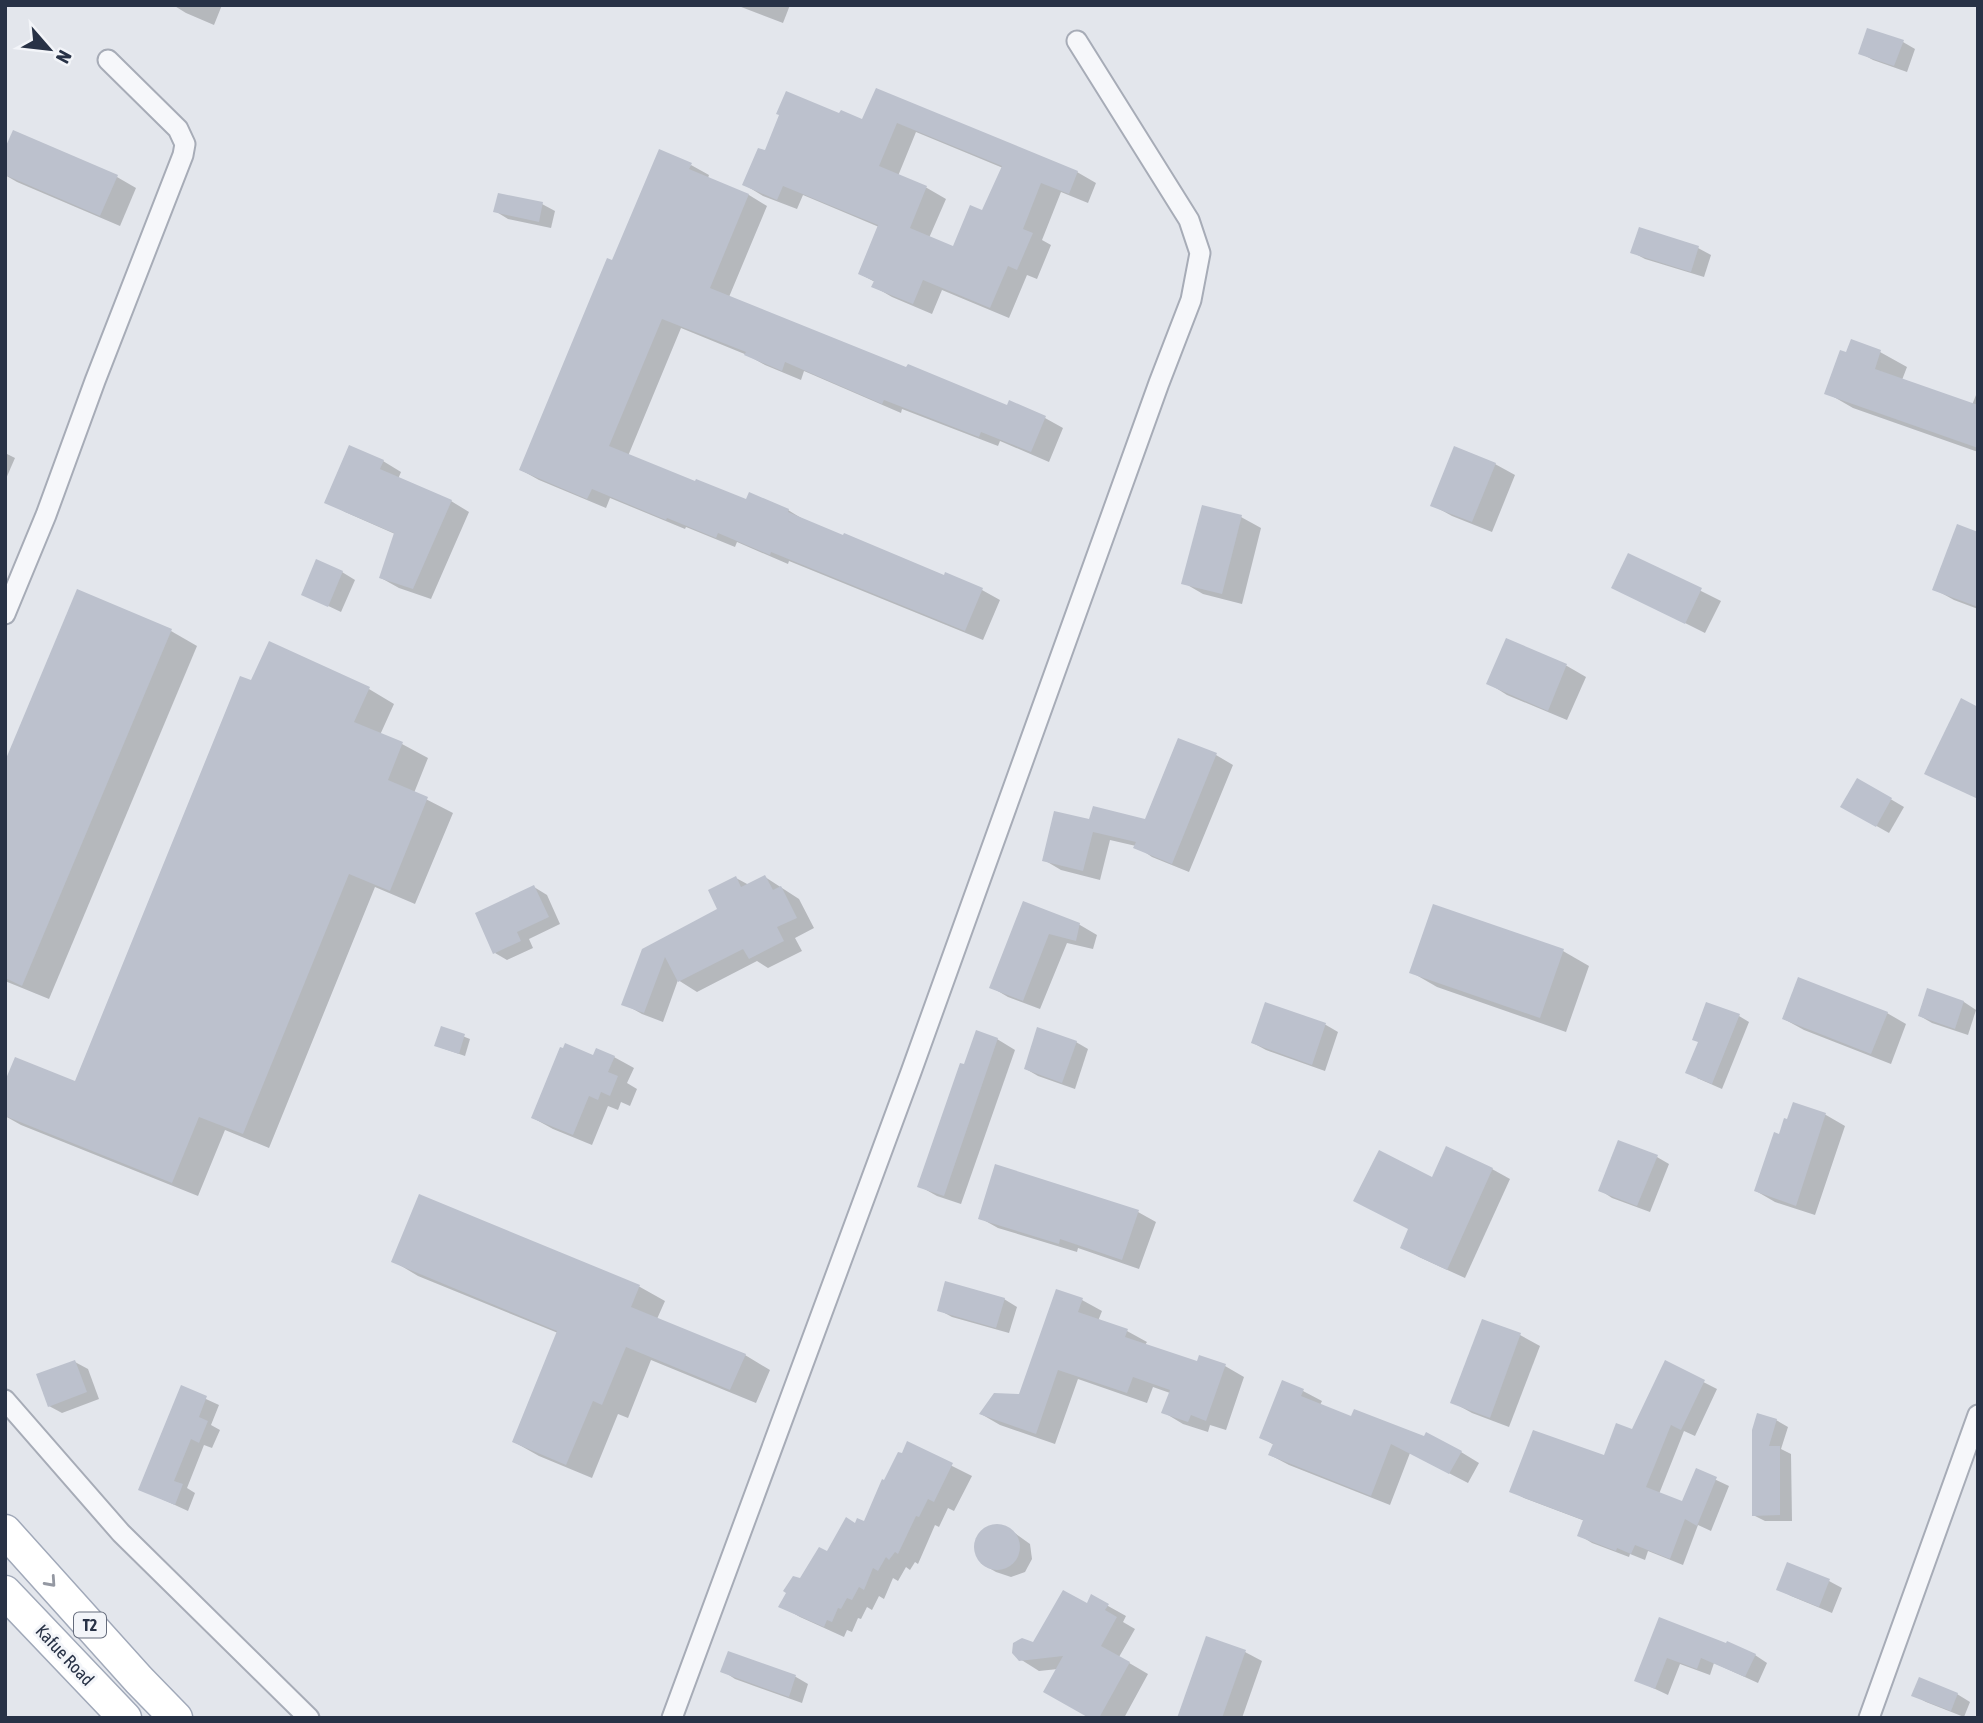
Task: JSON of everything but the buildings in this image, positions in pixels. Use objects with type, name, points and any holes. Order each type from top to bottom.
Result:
[{"type":"main road","name":"T2","points":[[5,1531],[176,1718]]},
{"type":"main road","name":"Kafue Road","points":[[5,1592],[125,1718]]},
{"type":"street","points":[[672,1718],[911,1072],[1149,409],[1191,300],[1200,253],[1189,220],[1077,41]]},
{"type":"street","points":[[5,614],[46,515],[95,381],[184,155],[185,144],[178,129],[108,60]]},
{"type":"street","points":[[5,1400],[121,1533],[309,1718]]},
{"type":"street","points":[[1869,1718],[1978,1415]]}]
